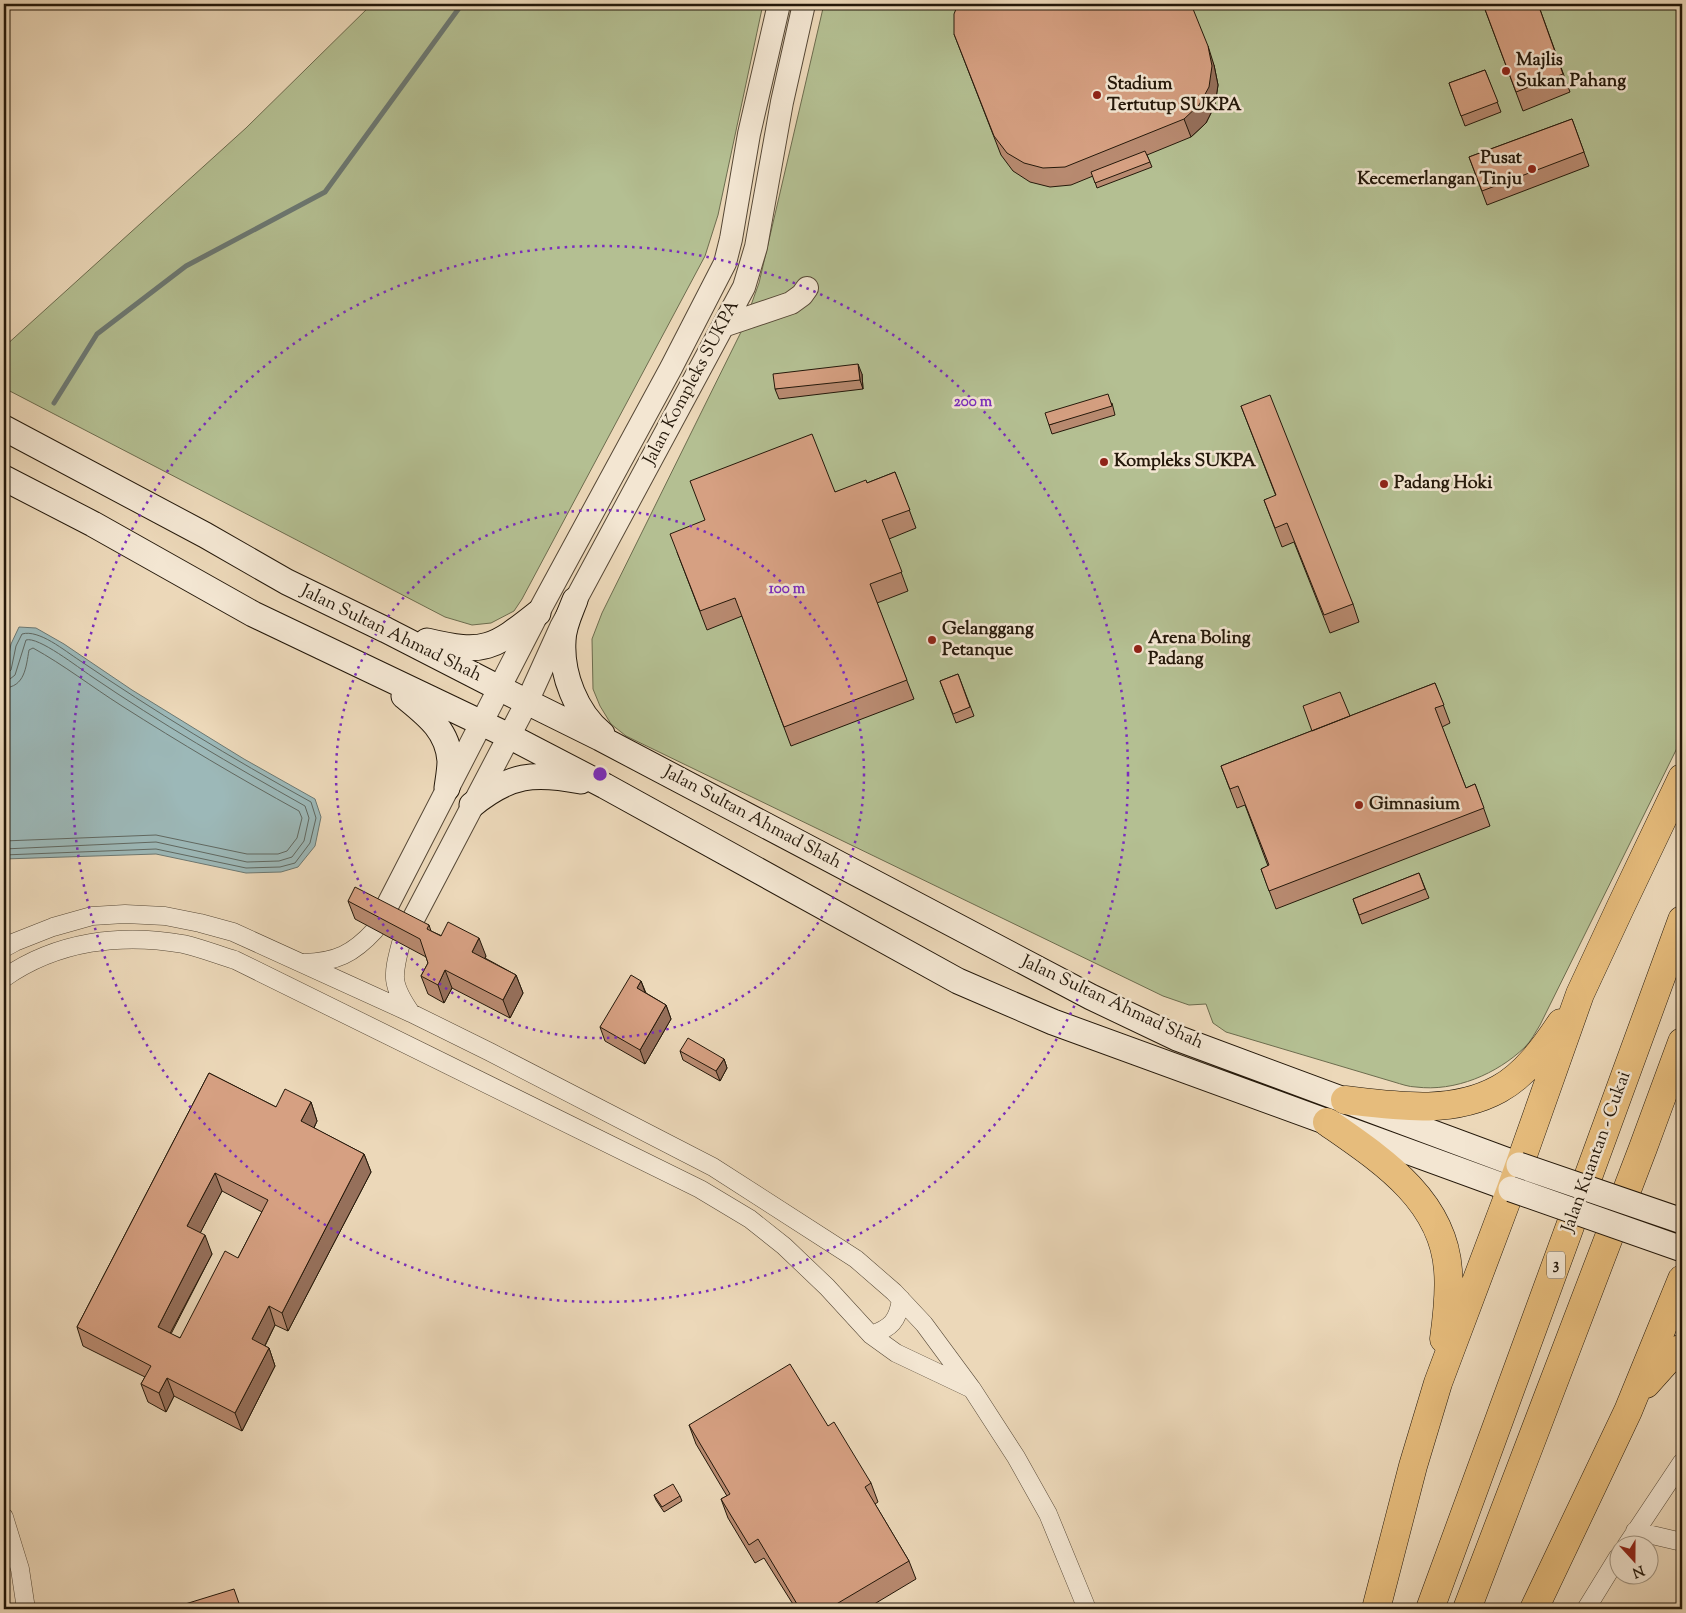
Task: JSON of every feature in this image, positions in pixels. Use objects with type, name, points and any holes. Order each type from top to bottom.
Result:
[{"type":"highway","points":[[1376,1609],[1413,1466],[1438,1382],[1515,1177],[1580,994],[1682,778]]},
{"type":"highway","name":"Jalan Kuantan - Cukai","points":[[1430,1609],[1682,920]]},
{"type":"highway","points":[[1345,1100],[1405,1107],[1439,1106],[1472,1100],[1500,1089],[1526,1068],[1552,1036],[1580,994]]},
{"type":"highway","points":[[1467,1609],[1644,1148],[1682,1042]]},
{"type":"highway","points":[[1327,1122],[1377,1157],[1405,1181],[1430,1214],[1443,1243],[1448,1270],[1447,1312],[1438,1382]]},
{"type":"highway","points":[[1534,1609],[1628,1412],[1682,1279]]},
{"type":"highway","points":[[1628,1412],[1648,1381],[1672,1355],[1682,1348]]},
{"type":"main road","name":"Jalan Sultan Ahmad Shah","points":[[4,428],[205,535],[287,582],[630,754],[1091,997],[1177,1038],[1345,1100],[1515,1177]]},
{"type":"main road","name":"Jalan Sultan Ahmad Shah","points":[[4,478],[92,524],[253,614],[509,736],[605,786],[958,981],[1054,1022],[1327,1122],[1515,1177]]},
{"type":"main road","points":[[575,600],[562,639],[566,674],[571,689],[584,714],[600,732],[630,754]]},
{"type":"main road","points":[[386,630],[452,647],[474,648],[498,642],[538,613]]},
{"type":"main road","points":[[373,672],[438,726],[445,740],[450,762],[447,788]]},
{"type":"main road","points":[[472,805],[510,780],[535,776],[558,776],[605,786]]},
{"type":"main road","points":[[1515,1177],[1682,1221]]},
{"type":"main road","points":[[1515,1177],[1682,1249]]},
{"type":"street","name":"Jalan Kompleks SUKPA","points":[[378,923],[538,613],[671,368],[725,262],[750,134],[779,4]]},
{"type":"street","name":"Jalan Kompleks SUKPA","points":[[405,936],[527,702],[575,600],[738,299],[752,261],[782,102],[804,4]]},
{"type":"street","points":[[723,326],[791,303],[802,295],[807,288]]},
{"type":"street","points":[[4,948],[53,927],[92,916],[125,914],[165,916],[233,932],[411,1013],[713,1167],[856,1259],[901,1299],[940,1343],[1016,1457],[1048,1514],[1087,1609]]},
{"type":"street","points":[[303,964],[319,963],[341,957],[362,944],[378,923]]},
{"type":"street","points":[[405,936],[394,968],[395,985],[411,1013]]},
{"type":"street","points":[[4,978],[39,958],[66,947],[94,941],[122,939],[152,940],[186,945],[235,960],[700,1189],[728,1205],[766,1231],[806,1266],[870,1335],[896,1353],[972,1389]]},
{"type":"street","points":[[870,1335],[882,1331],[893,1323],[900,1311],[901,1299]]},
{"type":"street","points":[[1631,1536],[1682,1462]]},
{"type":"street","points":[[4,1517],[20,1569],[26,1609]]},
{"type":"street","points":[[1658,1540],[1682,1542]]},
{"type":"street","points":[[1586,1609],[1608,1573]]},
{"type":"green space","points":[[372,4],[763,4],[718,215],[705,256],[522,599],[514,611],[491,623],[472,625],[445,617],[4,388],[4,347],[246,128]]},
{"type":"green space","name":"Kompleks SUKPA","points":[[824,4],[1682,4],[1682,738],[1540,1025],[1525,1047],[1502,1065],[1475,1079],[1460,1084],[1431,1088],[1413,1087],[1226,1032],[1213,1023],[1206,1004],[1189,1005],[1163,996],[626,736],[611,724],[600,706],[593,689],[592,639],[602,613],[742,330],[759,283]]},
{"type":"water","points":[[19,627],[36,628],[64,644],[132,690],[244,759],[315,799],[321,817],[315,846],[298,867],[281,872],[246,873],[156,854],[4,859],[4,679],[11,644]]},
{"type":"building","name":"Stadium Tertutup SUKPA","points":[[958,4],[1191,4],[1208,46],[1212,66],[1209,87],[1199,105],[1184,119],[1065,167],[1043,168],[1024,163],[1007,153],[994,136],[954,34],[954,14]]},
{"type":"building","name":"Majlis Sukan Pahang","points":[[1483,4],[1538,4],[1563,74],[1516,92]]},
{"type":"building","points":[[1485,70],[1498,102],[1461,116],[1449,83]]},
{"type":"building","points":[[1572,119],[1584,152],[1482,191],[1469,157]]},
{"type":"building","points":[[1145,151],[1150,162],[1095,183],[1091,172]]},
{"type":"building","points":[[858,364],[860,380],[775,389],[773,374]]},
{"type":"building","points":[[1108,394],[1112,406],[1049,425],[1045,413]]},
{"type":"building","points":[[1270,395],[1353,604],[1324,615],[1287,523],[1275,528],[1264,500],[1276,495],[1241,406]]},
{"type":"building","points":[[812,434],[835,492],[866,480],[867,483],[895,472],[910,510],[882,520],[902,572],[870,584],[907,680],[784,727],[735,598],[700,611],[670,534],[705,520],[690,481]]},
{"type":"building","points":[[958,674],[970,707],[953,714],[940,681]]},
{"type":"building","name":"Gimnasium","points":[[1435,683],[1444,705],[1435,708],[1466,788],[1475,784],[1484,808],[1269,891],[1261,869],[1269,865],[1238,786],[1230,789],[1221,766]]},
{"type":"building","points":[[1340,692],[1350,716],[1312,731],[1303,706]]},
{"type":"building","points":[[1419,873],[1425,889],[1359,915],[1353,899]]},
{"type":"building","points":[[355,887],[429,925],[427,929],[441,936],[448,922],[479,938],[472,952],[516,975],[503,1000],[445,970],[438,985],[421,976],[428,963],[420,939],[348,901]]},
{"type":"building","points":[[631,975],[641,981],[637,988],[666,1005],[640,1050],[600,1027]]},
{"type":"building","points":[[688,1038],[724,1059],[716,1071],[680,1051]]},
{"type":"building","points":[[209,1073],[276,1107],[285,1089],[311,1102],[301,1121],[364,1154],[282,1313],[269,1306],[252,1339],[269,1348],[235,1413],[167,1378],[159,1393],[141,1384],[151,1366],[77,1327]],"holes":[[[215,1173],[268,1200],[238,1258],[225,1251],[180,1338],[158,1327],[205,1235],[187,1226]]]},
{"type":"building","points":[[790,1364],[828,1426],[834,1422],[871,1483],[865,1487],[909,1561],[828,1609],[800,1609],[758,1539],[749,1545],[721,1499],[730,1494],[689,1425]]},
{"type":"building","points":[[673,1484],[680,1496],[662,1507],[654,1495]]},
{"type":"building","points":[[234,1589],[241,1609],[169,1609]]},
{"type":"waterway","points":[[54,403],[97,334],[186,266],[325,192],[462,4]]},
{"type":"place","name":"Majlis Sukan Pahang","points":[[1506,71]]},
{"type":"place","name":"Stadium Tertutup SUKPA","points":[[1097,95]]},
{"type":"place","name":"Pusat Kecemerlangan Tinju","points":[[1532,169]]},
{"type":"place","name":"Kompleks SUKPA","points":[[1104,462]]},
{"type":"place","name":"Padang Hoki","points":[[1384,484]]},
{"type":"place","name":"Gelanggang Petanque","points":[[932,640]]},
{"type":"place","name":"Arena Boling Padang","points":[[1138,649]]},
{"type":"place","name":"Gimnasium","points":[[1359,805]]}]
